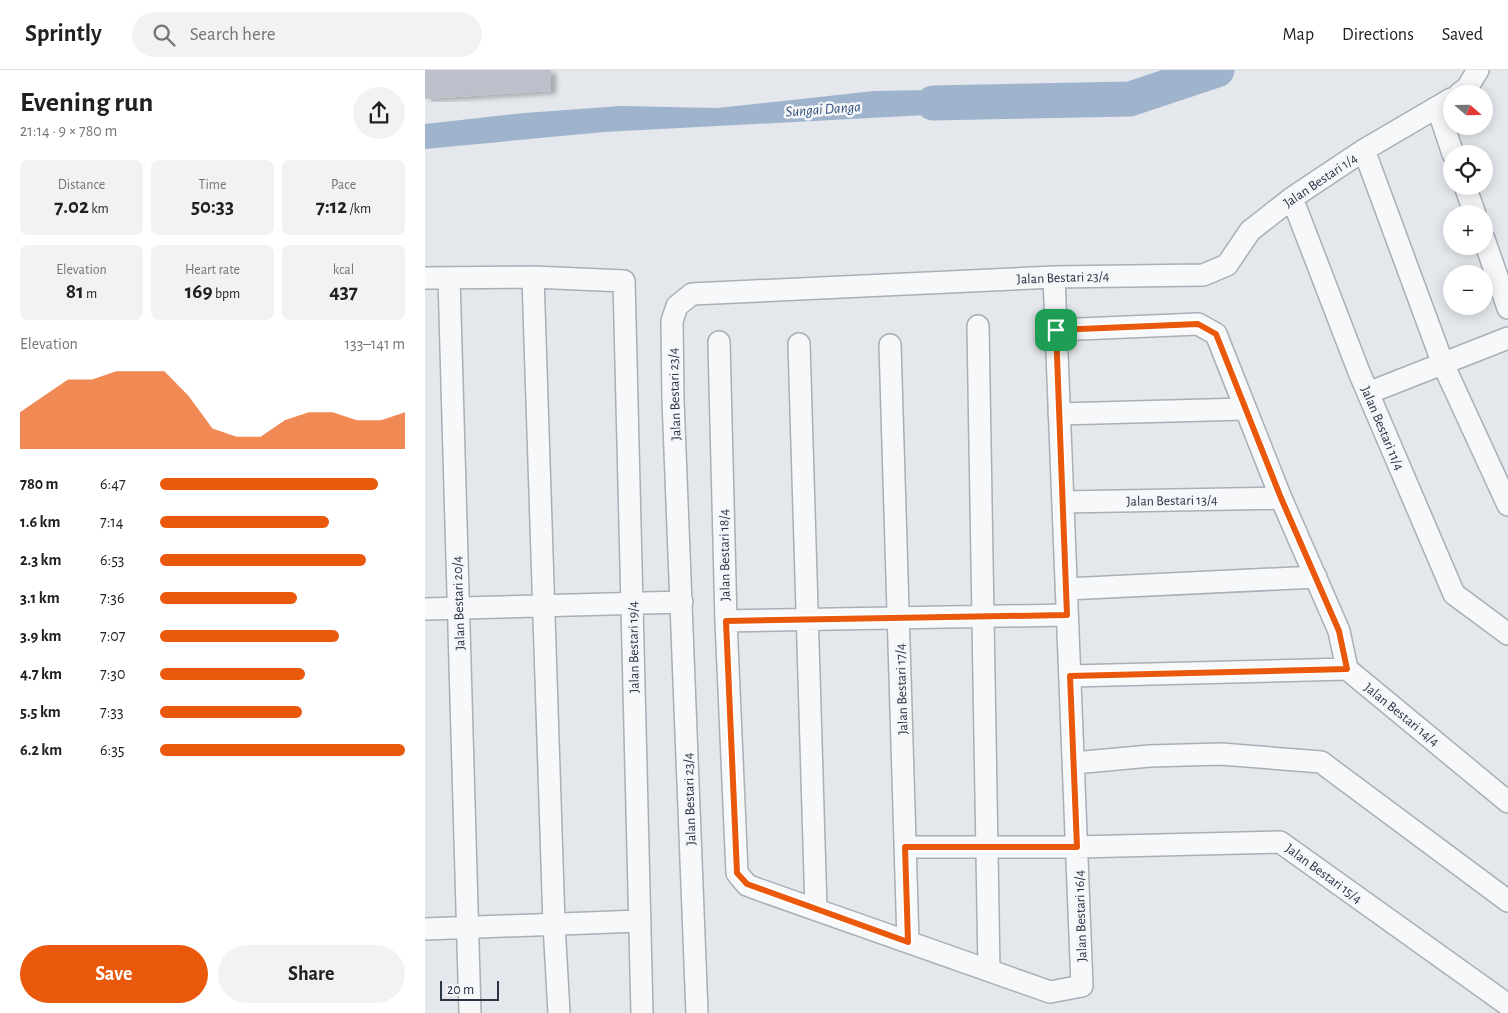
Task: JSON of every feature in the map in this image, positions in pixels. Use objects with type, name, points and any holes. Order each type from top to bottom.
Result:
[{"type":"street","points":[[1469,85],[1478,70]]},
{"type":"street","name":"Jalan Bestari 1/4","points":[[1203,274],[1227,265],[1250,231],[1292,198],[1364,150],[1443,105]]},
{"type":"street","points":[[1364,150],[1443,364],[1508,505]]},
{"type":"street","name":"Jalan Bestari 11/4","points":[[1292,198],[1368,393],[1454,594],[1508,634]]},
{"type":"street","points":[[1490,255],[1508,308]]},
{"type":"street","name":"Jalan Bestari 23/4","points":[[697,1013],[672,341],[672,322],[677,306],[692,294],[1054,277],[1203,274]]},
{"type":"street","points":[[425,278],[533,277],[554,924],[559,1013]]},
{"type":"street","name":"Jalan Bestari 19/4","points":[[533,277],[624,281],[642,1013]]},
{"type":"street","name":"Jalan Bestari 16/4","points":[[989,970],[1050,992],[1083,986],[1054,277]]},
{"type":"street","name":"Jalan Bestari 20/4","points":[[449,278],[470,1013]]},
{"type":"street","points":[[1056,330],[1198,324],[1205,326],[1216,334],[1281,498],[1339,631],[1347,669],[1070,676]]},
{"type":"street","points":[[799,344],[809,620],[816,909],[989,970],[977,326]]},
{"type":"street","points":[[1368,393],[1508,338]]},
{"type":"street","name":"Jalan Bestari 18/4","points":[[719,342],[726,621],[737,873],[747,884],[816,909]]},
{"type":"street","name":"Jalan Bestari 17/4","points":[[890,345],[908,942]]},
{"type":"street","points":[[1059,414],[1245,409]]},
{"type":"street","name":"Jalan Bestari 13/4","points":[[1063,502],[1281,498]]},
{"type":"street","points":[[1067,588],[1316,577]]},
{"type":"street","points":[[425,609],[681,602]]},
{"type":"street","points":[[726,621],[1067,615]]},
{"type":"street","name":"Jalan Bestari 14/4","points":[[1347,669],[1508,802]]},
{"type":"street","points":[[1073,763],[1149,756],[1221,754],[1321,762],[1508,901]]},
{"type":"street","name":"Jalan Bestari 15/4","points":[[905,847],[1077,847],[1280,842],[1508,1006]]},
{"type":"street","points":[[425,929],[640,921]]},
{"type":"water","points":[[981,89],[982,112],[604,132],[425,149],[425,124],[524,113],[621,106],[717,108],[874,91]]},
{"type":"building","points":[[425,70],[551,70],[551,91],[425,99]]},
{"type":"waterway","name":"Sungai Danga","points":[[933,103],[1130,99],[1217,70]]},
{"type":"route","points":[[1198,324],[1205,326],[1216,334],[1281,498],[1339,631],[1347,669],[1070,676],[1077,847],[905,847],[908,942],[747,884],[737,873],[726,621],[1067,615],[1056,330],[1198,324]]}]
